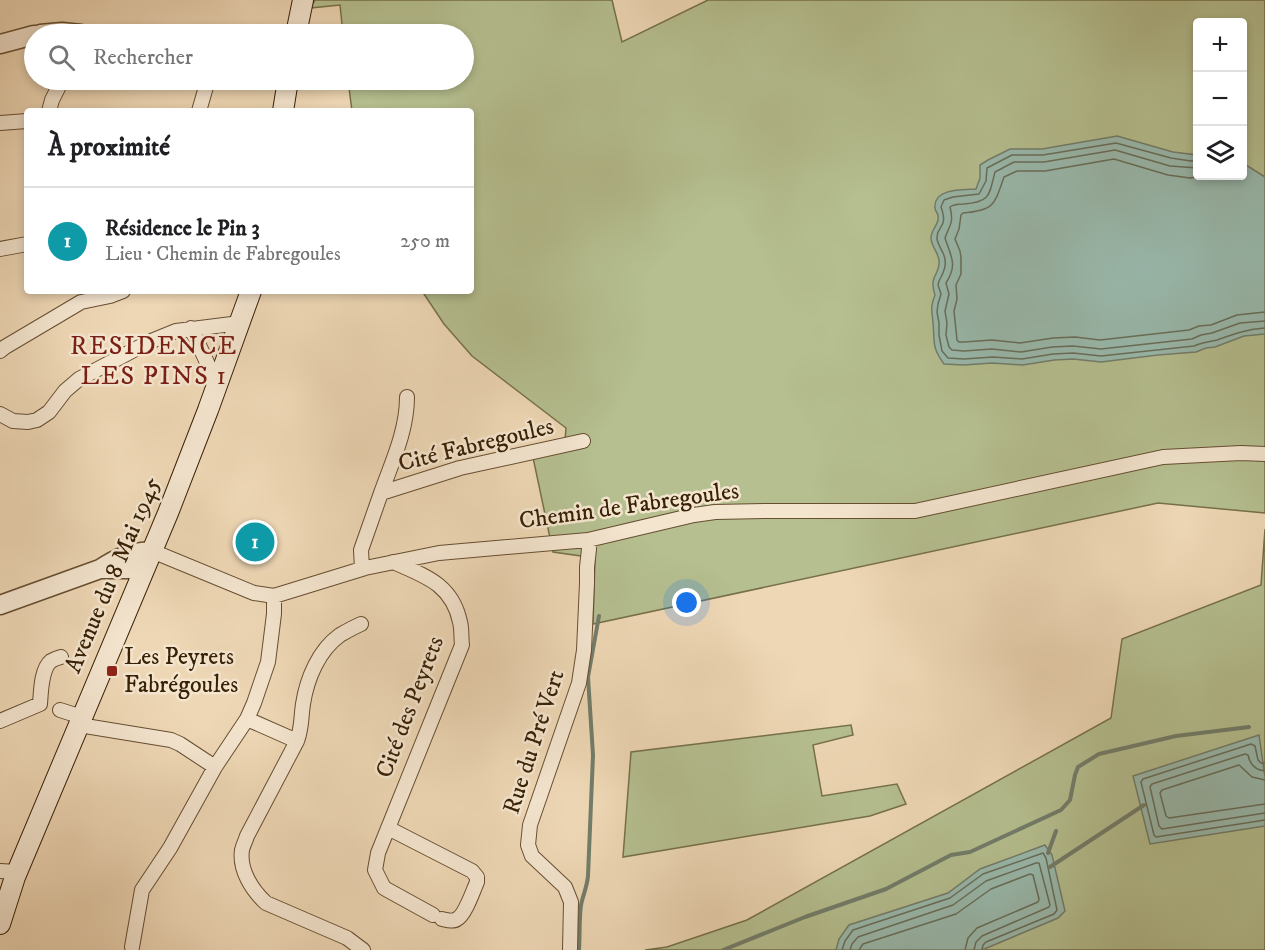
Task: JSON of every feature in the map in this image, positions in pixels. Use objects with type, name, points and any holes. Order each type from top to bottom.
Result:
[{"type":"main road","points":[[298,24],[303,0]]},
{"type":"main road","points":[[283,108],[286,90]]},
{"type":"main road","name":"Avenue du 8 Mai 1945","points":[[0,901],[80,721],[168,513],[250,294]]},
{"type":"main road","name":"Avenue du 8 Mai 1945","points":[[0,924],[11,873]]},
{"type":"street","points":[[0,44],[24,38]]},
{"type":"street","points":[[50,108],[57,90]]},
{"type":"street","points":[[200,108],[205,90]]},
{"type":"street","points":[[0,123],[24,121]]},
{"type":"street","points":[[0,249],[24,245]]},
{"type":"street","points":[[0,351],[81,302],[115,294]]},
{"type":"street","points":[[0,414],[13,421],[37,420],[49,412],[65,391],[79,378],[159,338],[191,328],[240,323]]},
{"type":"street","points":[[191,328],[217,384]]},
{"type":"street","name":"Cité Fabregoules","points":[[362,569],[361,550],[403,430],[407,413],[407,397]]},
{"type":"street","name":"Cité Fabregoules","points":[[381,493],[460,468],[583,441]]},
{"type":"street","name":"Chemin de Fabregoules","points":[[274,596],[362,569],[439,552],[582,540],[694,515],[715,512],[915,511],[1163,456],[1265,454]]},
{"type":"street","name":"Rue du Pré Vert","points":[[570,950],[571,902],[565,887],[532,856],[528,845],[530,825],[579,683],[584,650],[587,567],[590,549],[582,540]]},
{"type":"street","points":[[0,604],[100,569],[115,559],[136,552],[152,551],[254,593],[274,596],[268,662],[254,704],[247,719],[215,767],[170,848],[142,890],[130,949]]},
{"type":"street","name":"Cité des Peyrets","points":[[388,828],[472,871],[477,877],[477,882],[457,920],[450,921],[437,917],[384,888],[375,870],[378,853],[388,828],[462,645],[460,622],[451,598],[435,581],[393,562]]},
{"type":"street","points":[[100,569],[130,569],[143,573]]},
{"type":"street","points":[[361,624],[339,636],[320,656],[308,680],[301,730],[297,741],[247,836],[242,850],[243,866],[248,879],[256,894],[266,903],[347,938],[363,950]]},
{"type":"street","points":[[0,721],[40,704],[41,685],[46,668],[51,661],[61,657]]},
{"type":"street","points":[[60,710],[80,721],[171,740],[215,767]]},
{"type":"street","points":[[247,719],[297,741]]},
{"type":"green space","points":[[315,0],[612,0],[622,42],[708,0],[1265,0],[1265,513],[1158,503],[593,624],[595,558],[553,552],[531,448],[565,440],[566,428],[472,356],[444,324],[424,294],[474,294],[474,108],[352,108],[349,90],[474,90],[474,24],[342,24],[340,5],[310,8]]},
{"type":"green space","points":[[1265,529],[1265,950],[645,950],[667,947],[747,920],[1111,718],[1122,639],[1261,585]]},
{"type":"green space","points":[[851,725],[853,735],[813,745],[822,796],[897,784],[906,804],[870,816],[623,857],[631,752]]},
{"type":"water","points":[[1117,136],[1173,152],[1193,154],[1193,180],[1247,180],[1247,166],[1265,177],[1265,334],[1244,336],[1196,352],[1101,362],[1073,359],[1023,365],[944,364],[934,344],[932,309],[935,295],[933,283],[939,265],[931,238],[938,219],[936,201],[944,193],[950,191],[976,189],[980,178],[980,165],[1010,149],[1042,149]]},
{"type":"water","points":[[1259,735],[1265,777],[1265,826],[1150,844],[1133,776]]},
{"type":"water","points":[[1045,845],[1052,855],[1065,911],[1058,918],[982,950],[836,950],[839,939],[849,925],[948,893],[980,869]]},
{"type":"waterway","points":[[579,950],[581,905],[588,876],[593,755],[588,677],[599,616]]},
{"type":"waterway","points":[[723,950],[805,917],[886,889],[951,855],[970,852],[1061,810],[1070,800],[1078,767],[1099,754],[1176,736],[1249,727]]},
{"type":"waterway","points":[[1050,867],[1144,805]]},
{"type":"waterway","points":[[1048,853],[1056,831]]},
{"type":"place","name":"Résidence le Pin 3","points":[[255,542]]},
{"type":"place","name":"Les Peyrets Fabrégoules","points":[[112,671]]},
{"type":"district","name":"RESIDENCE LES PINS 1","points":[[154,361]]}]
